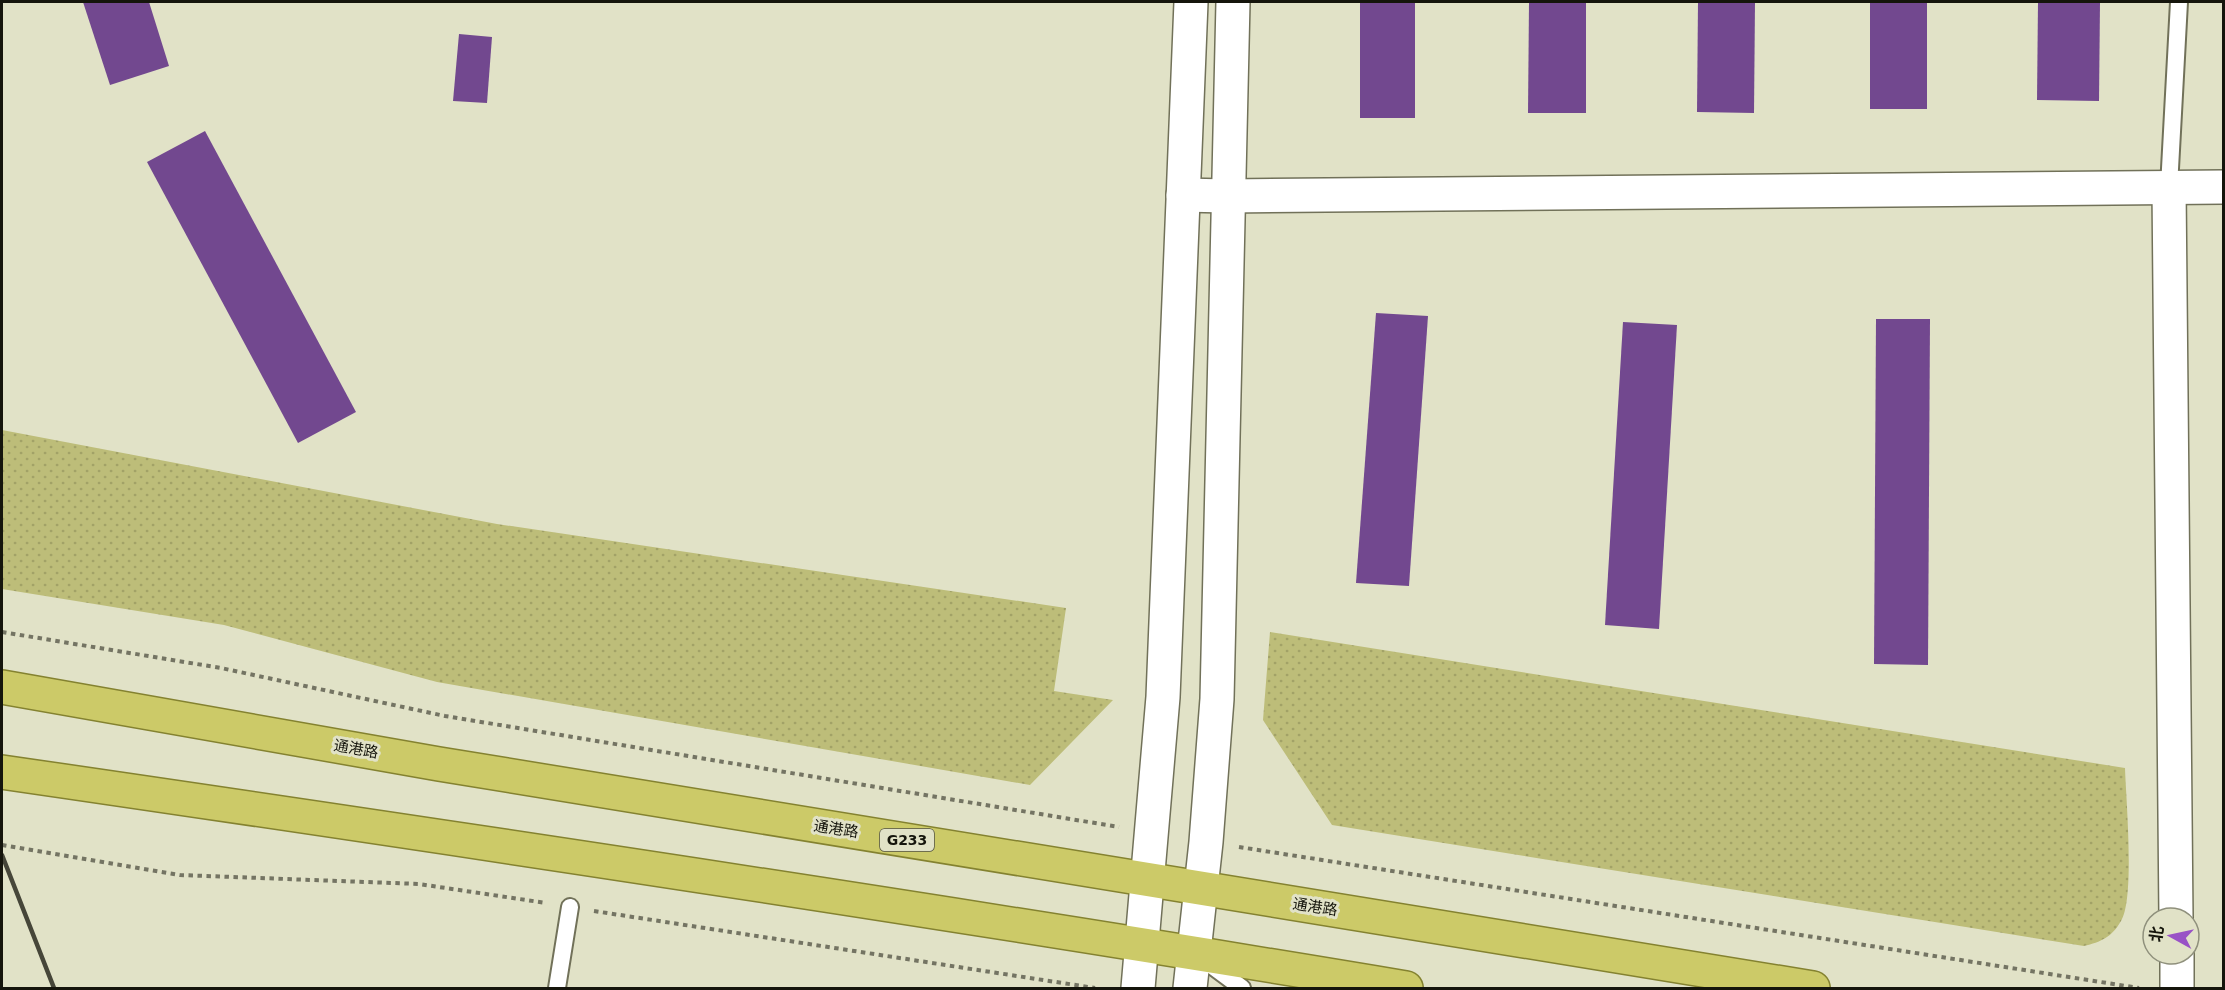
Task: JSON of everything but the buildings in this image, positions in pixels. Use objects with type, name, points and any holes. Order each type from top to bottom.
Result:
[{"type":"highway","name":"通港路","points":[[2,687],[439,764],[1813,988]]},
{"type":"highway","points":[[2,772],[409,831],[1406,988]]},
{"type":"main road","points":[[1138,988],[1163,697],[1191,2]]},
{"type":"main road","points":[[1190,988],[1206,842],[1217,699],[1233,2]]},
{"type":"main road","points":[[2169,187],[2176,906]]},
{"type":"main road","points":[[1183,195],[2223,188]]},
{"type":"main road","points":[[2177,966],[2177,988]]},
{"type":"lane","points":[[2169,187],[2179,2]]},
{"type":"lane","points":[[557,988],[570,907]]},
{"type":"lane","points":[[1194,953],[1242,988]]},
{"type":"path","points":[[2,632],[220,668],[445,716],[1151,832]]},
{"type":"path","points":[[1206,842],[2139,988]]},
{"type":"shaded area","points":[[2,430],[497,524],[1066,608],[1054,691],[1113,700],[1030,785],[437,682],[224,625],[2,589]]},
{"type":"shaded area","points":[[1270,632],[2125,768],[2129,871],[2125,909],[2118,927],[2110,935],[2101,941],[2084,946],[1332,825],[1263,720]]},
{"type":"railway","points":[[2,855],[54,988]]}]
